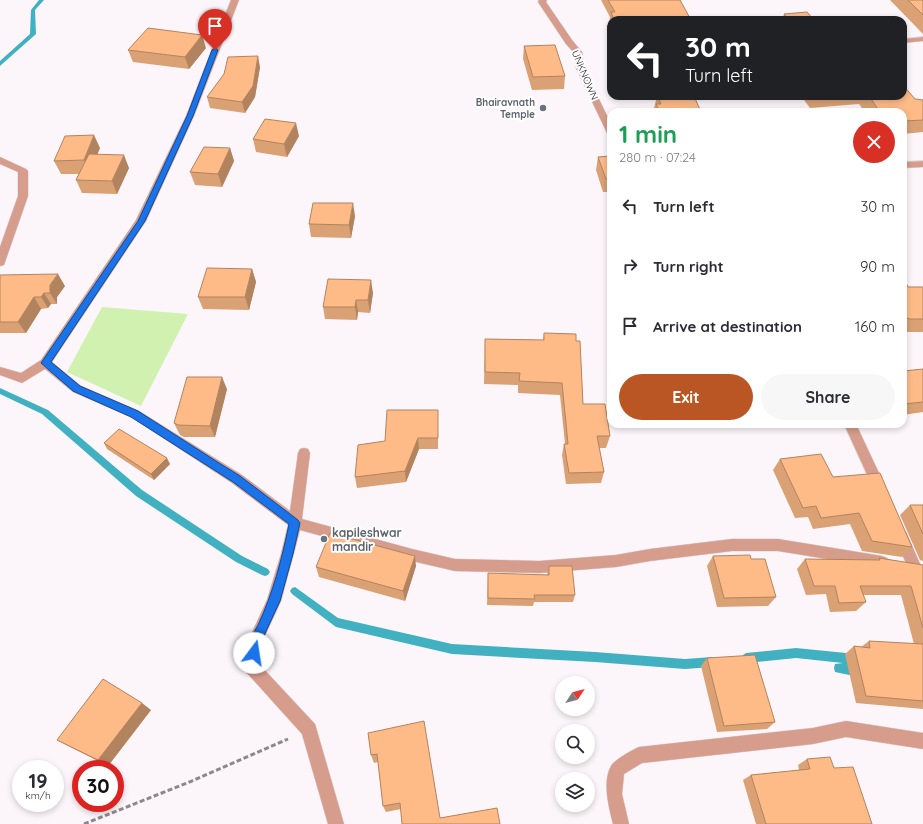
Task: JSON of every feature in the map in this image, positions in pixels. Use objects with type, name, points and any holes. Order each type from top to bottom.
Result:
[{"type":"street","points":[[0,371],[22,378],[46,363],[142,221],[190,116],[235,0]]},
{"type":"street","name":"UNKNOWN","points":[[543,0],[542,2],[569,42],[578,52],[580,68],[607,125]]},
{"type":"street","points":[[907,41],[923,39]]},
{"type":"street","points":[[0,160],[23,171],[23,196],[0,262]]},
{"type":"street","points":[[907,165],[923,164]]},
{"type":"street","points":[[46,363],[77,389],[135,414],[221,469],[295,523],[412,555],[455,565],[539,567],[616,561],[650,555],[732,545],[778,545],[918,567]]},
{"type":"street","points":[[852,428],[870,462],[884,497]]},
{"type":"street","points":[[304,453],[295,523],[288,554],[274,601],[256,639],[252,668],[309,730],[336,824]]},
{"type":"street","points":[[896,525],[918,567]]},
{"type":"street","points":[[621,824],[614,794],[617,770],[638,755],[813,736],[846,729],[923,741]]},
{"type":"path","points":[[84,824],[192,782],[309,730]]},
{"type":"green space","points":[[102,307],[188,314],[141,406],[67,372]]},
{"type":"building","points":[[608,0],[680,0],[689,16],[612,16],[611,12],[615,12]]},
{"type":"building","points":[[908,0],[923,0],[923,15]]},
{"type":"building","points":[[807,12],[810,16],[785,16],[784,14]]},
{"type":"building","points":[[148,28],[202,35],[185,57],[128,50]]},
{"type":"building","points":[[555,45],[565,76],[533,77],[524,46]]},
{"type":"building","points":[[258,56],[253,86],[242,102],[207,97],[224,74],[228,57]]},
{"type":"building","points":[[907,90],[915,99],[923,100],[923,120],[907,121],[907,108],[877,108],[872,100],[907,100]]},
{"type":"building","points":[[659,100],[696,100],[699,108],[658,108],[656,104],[661,104]]},
{"type":"building","points":[[265,119],[296,123],[284,144],[253,139]]},
{"type":"building","points":[[94,135],[84,160],[54,161],[65,136]]},
{"type":"building","points":[[204,147],[230,148],[218,174],[190,172]]},
{"type":"building","points":[[89,154],[124,155],[112,181],[76,180]]},
{"type":"building","points":[[607,156],[607,179],[606,179],[598,157]]},
{"type":"building","points":[[313,203],[353,203],[349,225],[309,224]]},
{"type":"building","points":[[207,268],[252,269],[245,297],[198,297]]},
{"type":"building","points":[[58,274],[50,285],[50,293],[44,293],[41,297],[34,297],[18,322],[0,322],[0,275]]},
{"type":"building","points":[[328,279],[371,280],[368,300],[356,300],[355,307],[323,307]]},
{"type":"building","points":[[907,285],[908,287],[923,287],[923,319],[908,318]]},
{"type":"building","points":[[544,333],[576,334],[576,341],[580,341],[583,404],[605,404],[607,428],[609,428],[610,436],[597,436],[604,472],[569,473],[564,444],[568,444],[562,383],[519,381],[520,373],[485,372],[485,339],[544,340]]},
{"type":"building","points":[[923,369],[923,402],[907,404],[907,371]]},
{"type":"building","points":[[187,377],[222,377],[210,426],[178,425],[174,423]]},
{"type":"building","points":[[387,410],[438,410],[438,438],[418,438],[405,471],[355,477],[358,445],[385,441]]},
{"type":"building","points":[[119,429],[167,458],[151,474],[104,443]]},
{"type":"building","points":[[821,454],[833,477],[880,473],[912,547],[872,541],[859,513],[821,518],[816,506],[803,508],[780,459]]},
{"type":"building","points":[[910,505],[923,505],[923,534]]},
{"type":"building","points":[[330,533],[415,556],[403,591],[316,567]]},
{"type":"building","points":[[750,555],[751,559],[765,559],[776,597],[724,598],[713,556]]},
{"type":"building","points":[[879,558],[923,565],[923,628],[911,586],[860,586],[866,602],[839,603],[835,586],[814,586],[805,559],[880,560]]},
{"type":"building","points":[[549,566],[572,566],[575,595],[534,595],[535,599],[488,598],[488,573],[549,575]]},
{"type":"building","points":[[869,641],[923,644],[923,701],[866,696],[854,646],[870,648]]},
{"type":"building","points":[[755,655],[775,722],[724,726],[707,658]]},
{"type":"building","points":[[103,679],[142,703],[98,760],[57,740]]},
{"type":"building","points":[[424,721],[440,818],[497,808],[500,824],[402,824],[400,803],[383,806],[377,754],[371,755],[368,733]]},
{"type":"building","points":[[830,757],[834,768],[853,767],[872,824],[766,824],[751,775],[810,769],[807,759]]},
{"type":"waterway","points":[[0,64],[33,34],[33,10],[42,0]]},
{"type":"waterway","points":[[0,391],[45,412],[139,493],[239,559],[265,572]]},
{"type":"waterway","points":[[295,591],[336,622],[452,649],[595,657],[685,664],[712,662]]},
{"type":"waterway","points":[[746,658],[796,653],[856,659]]},
{"type":"waterway","points":[[858,666],[839,668],[859,672]]},
{"type":"place","name":"Bhairavnath Temple","points":[[543,108]]},
{"type":"place","name":"kapileshwar mandir","points":[[324,539]]},
{"type":"route","points":[[215,50],[190,116],[142,221],[46,363],[77,389],[135,414],[237,479],[295,523],[288,554],[274,601],[256,639],[254,653]]}]
